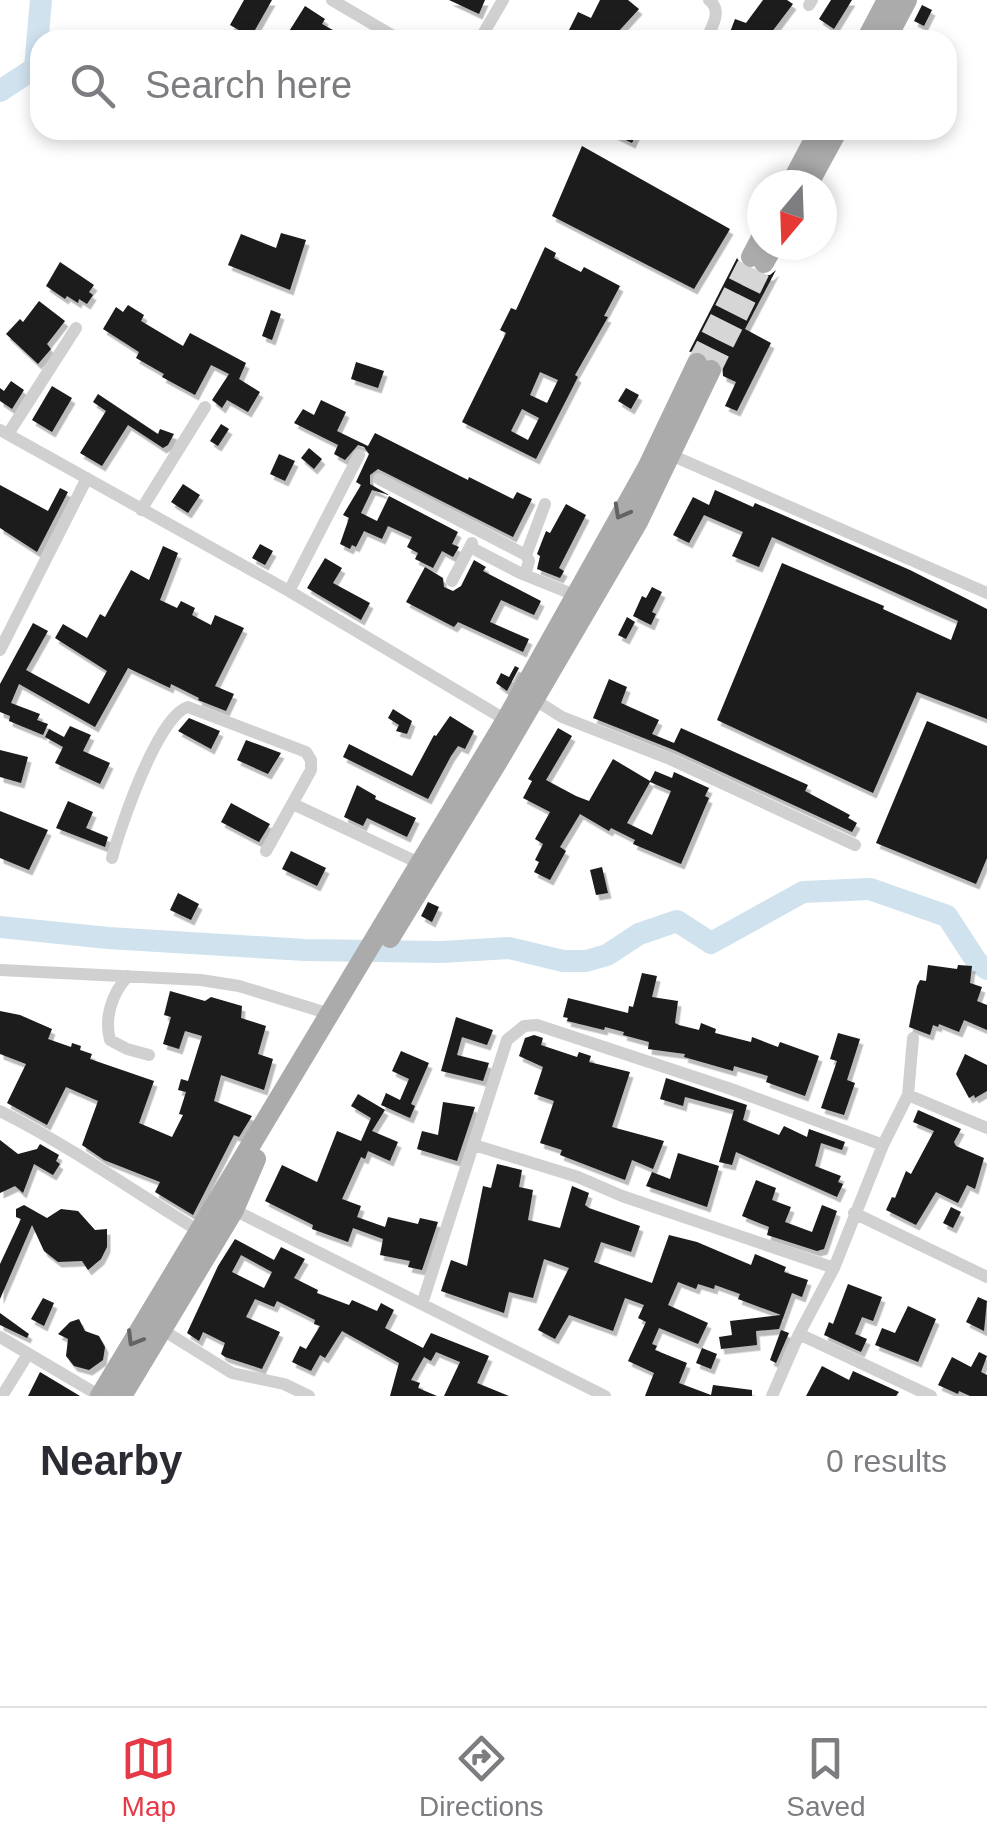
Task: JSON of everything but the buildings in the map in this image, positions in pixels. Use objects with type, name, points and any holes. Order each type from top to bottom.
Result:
[{"type":"main road","points":[[871,30],[887,0]]},
{"type":"main road","points":[[891,30],[907,0]]},
{"type":"main road","points":[[798,170],[814,140]]},
{"type":"main road","points":[[816,170],[833,140]]},
{"type":"main road","points":[[100,1396],[199,1231],[225,1206],[252,1166],[376,948],[419,863],[663,452],[704,366]]},
{"type":"main road","points":[[122,1396],[162,1329],[330,1014],[535,700],[638,522],[663,452]]},
{"type":"street","points":[[332,0],[350,4],[386,30]]},
{"type":"street","points":[[485,30],[503,0]]},
{"type":"street","points":[[709,0],[717,14],[710,30]]},
{"type":"street","points":[[76,328],[4,432],[289,591],[506,720]]},
{"type":"street","points":[[141,510],[205,406]]},
{"type":"street","points":[[663,452],[987,592]]},
{"type":"street","points":[[289,591],[359,455]]},
{"type":"street","points":[[0,650],[87,478]]},
{"type":"street","points":[[379,479],[526,555],[529,561],[525,575]]},
{"type":"street","points":[[526,555],[545,504]]},
{"type":"street","points":[[452,580],[479,532]]},
{"type":"street","points":[[470,546],[577,596]]},
{"type":"street","points":[[535,700],[562,717],[698,771],[854,845]]},
{"type":"street","points":[[112,858],[126,808],[160,739],[180,709],[188,708],[306,752],[311,760],[311,770],[266,851]]},
{"type":"street","points":[[293,804],[419,863]]},
{"type":"street","points":[[0,970],[200,980],[239,986],[330,1014]]},
{"type":"street","points":[[128,976],[116,988],[108,1030],[110,1040],[149,1055]]},
{"type":"street","points":[[422,1304],[506,1040],[524,1026],[537,1025],[731,1088],[883,1145]]},
{"type":"street","points":[[772,1396],[834,1268],[883,1145],[908,1096],[913,1038]]},
{"type":"street","points":[[908,1096],[987,1128]]},
{"type":"street","points":[[0,1112],[64,1144],[100,1171],[199,1231]]},
{"type":"street","points":[[474,1146],[578,1176],[641,1203],[834,1268]]},
{"type":"street","points":[[225,1206],[605,1396]]},
{"type":"street","points":[[854,1214],[987,1277]]},
{"type":"street","points":[[162,1329],[232,1374],[284,1384],[309,1396]]},
{"type":"street","points":[[799,1334],[931,1396]]},
{"type":"street","points":[[0,1337],[100,1396]]},
{"type":"street","points":[[2,1396],[28,1354]]},
{"type":"waterway","points":[[38,30],[41,0]]},
{"type":"waterway","points":[[0,91],[30,71]]},
{"type":"waterway","points":[[0,927],[305,950],[442,952],[509,948],[563,961],[586,961],[607,955],[639,934],[677,921],[711,943],[803,892],[870,889],[947,916],[977,962],[987,969]]},
{"type":"tunnel","points":[[697,363],[749,260]]},
{"type":"tunnel","points":[[711,370],[764,263]]}]
